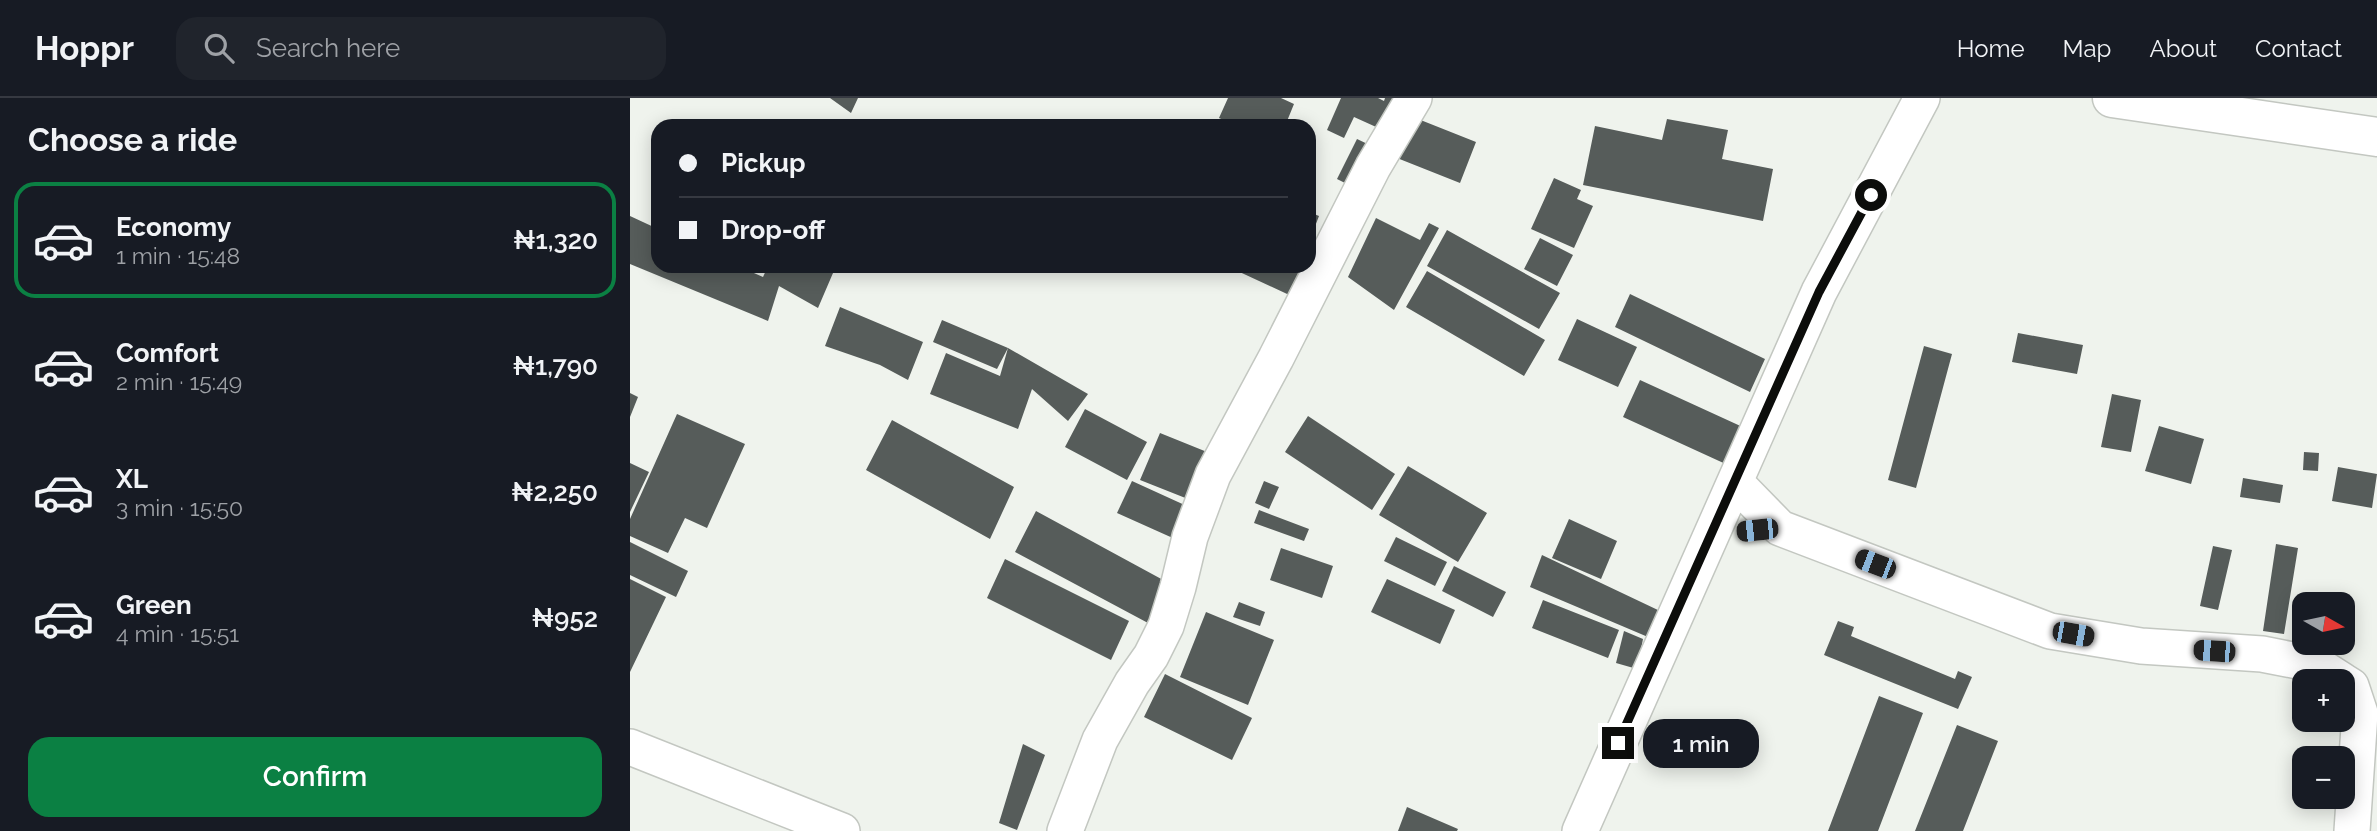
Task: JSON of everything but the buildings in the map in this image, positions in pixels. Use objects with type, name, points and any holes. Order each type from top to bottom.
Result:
[{"type":"highway","points":[[2112,98],[2377,137]]},
{"type":"street","points":[[1065,831],[1100,740],[1166,626],[1190,537],[1213,475],[1373,167],[1414,98]]},
{"type":"street","points":[[1580,831],[1819,292],[1922,98]]},
{"type":"street","points":[[1736,483],[1780,528],[2050,631],[2141,646],[2262,654],[2318,665],[2324,669]]},
{"type":"street","points":[[1712,535],[1780,528]]},
{"type":"street","points":[[2352,831],[2360,713],[2355,698]]},
{"type":"street","points":[[630,747],[842,831]]},
{"type":"route","points":[[1618,743],[1819,292],[1871,195]]}]
